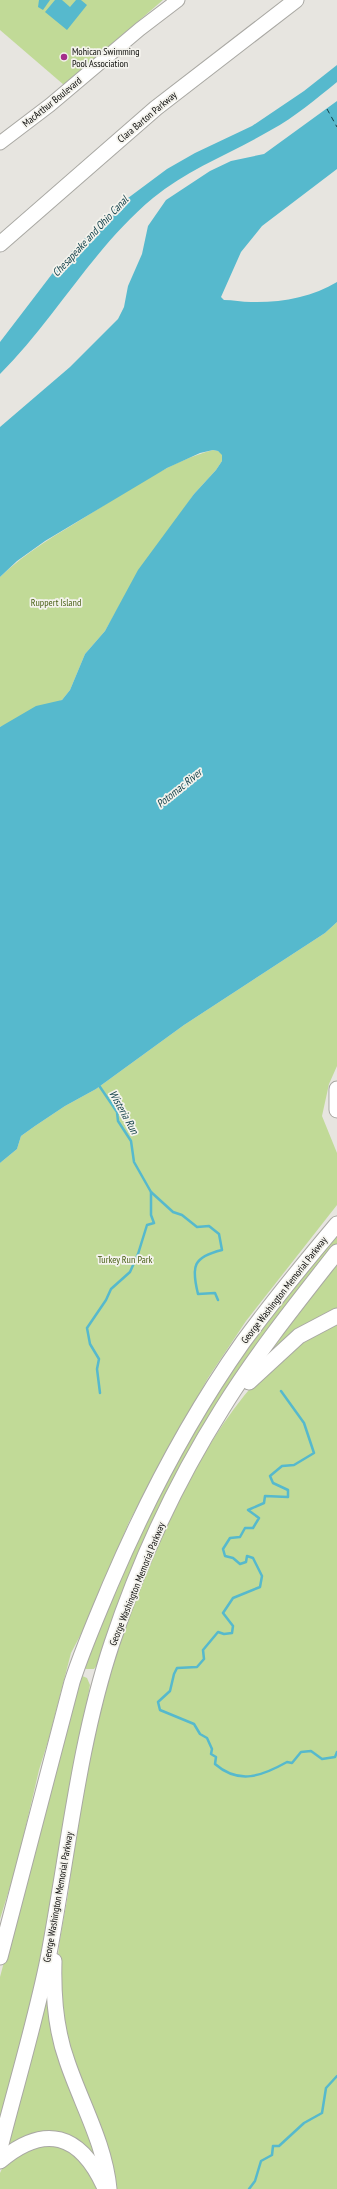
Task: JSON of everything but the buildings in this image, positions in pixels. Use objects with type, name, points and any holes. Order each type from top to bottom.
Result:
[{"type":"highway","name":"Clara Barton Parkway","points":[[2,244],[156,108],[296,0]]},
{"type":"highway","points":[[337,1089],[337,1110]]},
{"type":"highway","name":"George Washington Memorial Parkway","points":[[0,1957],[76,1670],[96,1618],[145,1507],[178,1445],[213,1386],[280,1294],[337,1224]]},
{"type":"highway","name":"George Washington Memorial Parkway","points":[[0,2148],[37,2010],[86,1739],[112,1644],[156,1533],[221,1409],[273,1334],[337,1252]]},
{"type":"highway","points":[[221,1409],[285,1347],[312,1328],[337,1316]]},
{"type":"highway","points":[[57,1904],[54,1989],[57,2025],[66,2060],[100,2147],[109,2189]]},
{"type":"highway","points":[[0,1934],[10,1918]]},
{"type":"highway","points":[[0,2161],[21,2145],[29,2142],[42,2139],[63,2141],[84,2153],[96,2170],[105,2189]]},
{"type":"main road","name":"MacArthur Boulevard","points":[[0,143],[50,106],[140,29],[178,0]]},
{"type":"green space","name":"Mohican Swimming Pool Association","points":[[0,0],[163,0],[64,85],[0,30]]},
{"type":"green space","name":"Ruppert Island","points":[[213,450],[222,454],[222,461],[216,470],[194,494],[122,601],[105,631],[85,654],[70,690],[62,700],[0,727],[0,577],[43,543],[134,486],[180,462]]},
{"type":"green space","name":"Turkey Run Park","points":[[337,922],[337,1066],[329,1084],[322,1116],[337,1153],[337,1205],[246,1321],[208,1378],[129,1522],[91,1615],[71,1653],[49,1738],[39,1770],[17,1864],[0,1919],[0,1163],[17,1149],[21,1136],[65,1106],[96,1089],[184,1025],[325,933]]},
{"type":"green space","points":[[337,1232],[337,1244],[213,1419],[100,1661],[94,1669],[86,1669],[83,1667],[132,1542],[211,1398],[261,1327]]},
{"type":"green space","points":[[337,1258],[337,1312],[264,1359]]},
{"type":"green space","points":[[337,1320],[337,2189],[114,2189],[77,2086],[63,2034],[57,1980],[58,1955],[81,1799],[108,1674],[120,1634],[149,1558],[200,1461],[224,1423],[252,1386],[284,1353],[303,1339]]},
{"type":"green space","points":[[80,1675],[87,1678],[90,1685],[39,1981],[0,2126],[0,1977]]},
{"type":"green space","points":[[50,1972],[102,2175],[72,2141],[5,2152]]},
{"type":"green space","points":[[46,2143],[76,2152],[99,2189],[0,2189],[0,2173],[6,2160]]},
{"type":"water","points":[[39,0],[50,0],[43,10],[38,7]]},
{"type":"water","points":[[55,0],[62,0],[70,7],[76,0],[81,0],[87,5],[67,30],[45,12]]},
{"type":"water","name":"Chesapeake and Ohio Canal","points":[[337,65],[337,82],[305,108],[271,130],[181,178],[153,198],[131,218],[93,261],[20,353],[0,374],[0,342],[52,274],[73,250],[120,204],[167,169],[195,153],[252,126],[304,91]]},
{"type":"water","name":"Potomac River","points":[[337,101],[337,169],[262,226],[241,252],[221,297],[224,300],[248,302],[285,300],[318,292],[337,282],[337,922],[325,933],[184,1025],[96,1089],[65,1106],[21,1136],[17,1149],[0,1163],[0,727],[36,706],[62,700],[70,690],[85,654],[105,631],[138,570],[194,494],[216,470],[222,461],[222,455],[218,451],[213,450],[200,453],[167,468],[45,541],[17,561],[0,577],[0,427],[70,367],[118,319],[124,307],[128,286],[142,254],[148,226],[166,200],[210,171],[231,161],[264,154]]},
{"type":"waterway","name":"Wisteria Run","points":[[98,1084],[117,1112],[118,1121],[131,1141],[134,1162],[151,1192],[173,1212],[182,1215],[197,1227],[209,1226],[219,1234],[222,1250],[205,1256],[196,1264],[195,1270],[198,1294],[215,1293],[218,1300]]},
{"type":"waterway","points":[[100,1393],[97,1369],[99,1359],[90,1344],[87,1328],[106,1300],[111,1289],[130,1272],[138,1254],[147,1225],[154,1223],[151,1215],[151,1192]]},
{"type":"waterway","name":"Wisteria Run","points":[[281,1391],[304,1423],[314,1453],[294,1465],[282,1466],[270,1476],[273,1483],[288,1490],[288,1497],[265,1496],[264,1503],[248,1510],[259,1518],[253,1528],[245,1528],[240,1537],[230,1538],[223,1549],[225,1556],[233,1558],[240,1564],[246,1562],[247,1556],[253,1558],[262,1576],[260,1587],[233,1598],[223,1613],[233,1626],[232,1633],[224,1634],[218,1632],[203,1650],[204,1659],[197,1667],[177,1668],[170,1691],[158,1702],[160,1710],[194,1724],[200,1734],[207,1738],[212,1749],[211,1754],[216,1757],[215,1764],[224,1771],[233,1775],[251,1776],[269,1771],[287,1762],[292,1763],[301,1752],[311,1751],[322,1759],[335,1757],[337,1752]]},
{"type":"waterway","points":[[249,2189],[255,2181],[261,2161],[272,2155],[273,2146],[279,2146],[304,2123],[322,2113],[326,2088],[337,2076]]},
{"type":"ferry route","points":[[327,109],[337,127]]},
{"type":"place","name":"Mohican Swimming Pool Association","points":[[64,57]]}]
